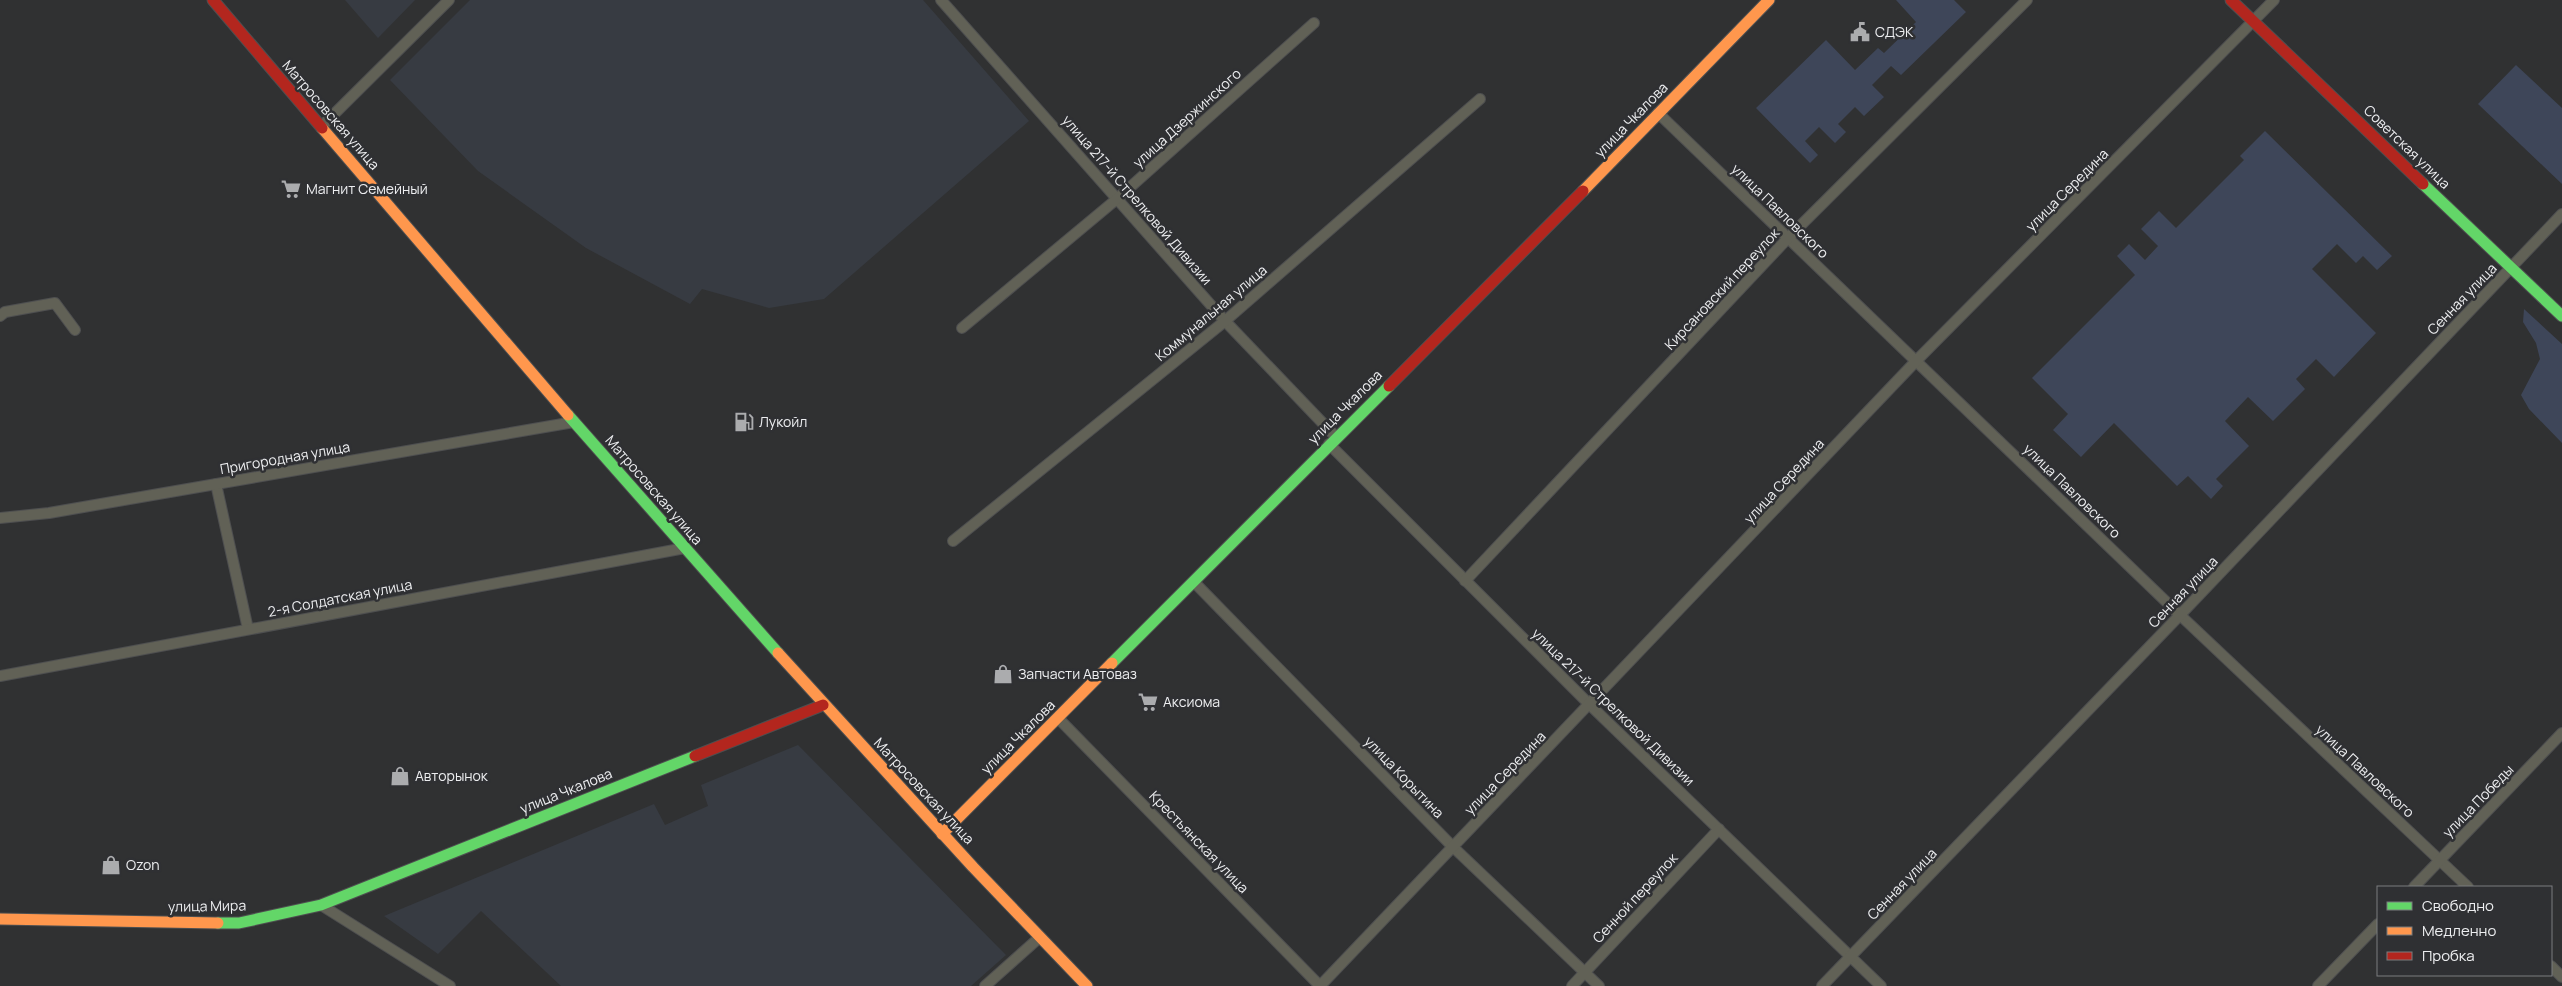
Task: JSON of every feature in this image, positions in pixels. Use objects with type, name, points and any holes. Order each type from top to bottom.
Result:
[{"type":"main road","name":"Матросовская улица","points":[[213,0],[574,422],[823,705],[942,834],[1087,986]]},
{"type":"main road","name":"улица Чкалова","points":[[942,834],[1194,582],[1769,0]]},
{"type":"main road","name":"Советская улица","points":[[2231,0],[2562,316]]},
{"type":"main road","name":"улица Чкалова","points":[[321,905],[823,705]]},
{"type":"main road","name":"улица Мира","points":[[0,919],[239,923],[321,905]]},
{"type":"street","points":[[322,126],[449,0]]},
{"type":"street","name":"улица 217-й Стрелковой Дивизии","points":[[941,0],[1332,441],[1465,581],[1590,705],[1881,986]]},
{"type":"street","name":"Кирсановский переулок","points":[[1465,581],[1788,238],[2026,0]]},
{"type":"street","name":"улица Середина","points":[[1320,986],[1917,360],[2274,0]]},
{"type":"street","name":"улица Дзержинского","points":[[962,328],[1118,198],[1314,23]]},
{"type":"street","name":"Коммунальная улица","points":[[953,541],[1225,320],[1480,99]]},
{"type":"street","name":"улица Павловского","points":[[1658,113],[2180,615],[2467,886]]},
{"type":"street","name":"Сенная улица","points":[[1822,986],[2180,615],[2562,214]]},
{"type":"street","points":[[0,316],[5,312],[54,304],[75,330]]},
{"type":"street","name":"Пригородная улица","points":[[0,518],[49,513],[574,422]]},
{"type":"street","points":[[216,484],[248,629]]},
{"type":"street","name":"2-я Солдатская улица","points":[[0,676],[685,548]]},
{"type":"street","name":"улица Корытина","points":[[1194,582],[1452,846],[1599,986]]},
{"type":"street","name":"Крестьянская улица","points":[[1058,718],[1320,986]]},
{"type":"street","name":"улица Победы","points":[[2415,886],[2562,733]]},
{"type":"street","name":"Сенной переулок","points":[[1572,986],[1718,829]]},
{"type":"street","points":[[321,905],[450,986]]},
{"type":"street","points":[[2318,986],[2377,925]]},
{"type":"street","points":[[985,986],[1040,937]]},
{"type":"street","points":[[2552,967],[2562,976]]},
{"type":"shaded area","points":[[345,0],[415,0],[378,38]]},
{"type":"shaded area","points":[[470,0],[923,0],[1029,121],[824,299],[769,308],[702,289],[690,304],[586,248],[478,171],[390,80]]},
{"type":"shaded area","points":[[1896,0],[1954,0],[1966,12],[1901,75],[1891,66],[1872,85],[1884,97],[1864,116],[1855,107],[1838,124],[1846,132],[1835,143],[1819,127],[1805,141],[1818,155],[1810,163],[1756,108],[1826,40],[1855,70],[1878,48],[1884,53],[1916,22]]},
{"type":"shaded area","points":[[2516,65],[2562,108],[2562,184],[2478,104]]},
{"type":"shaded area","points":[[2265,131],[2392,256],[2377,270],[2363,256],[2356,263],[2337,244],[2312,269],[2376,333],[2334,377],[2316,359],[2296,379],[2305,389],[2273,421],[2248,397],[2225,421],[2249,446],[2216,479],[2223,486],[2211,499],[2188,476],[2177,486],[2114,423],[2081,457],[2053,430],[2068,414],[2032,378],[2135,275],[2117,256],[2129,244],[2145,260],[2158,246],[2141,229],[2159,211],[2176,228],[2244,160],[2240,156]]},
{"type":"shaded area","points":[[2524,309],[2562,344],[2562,443],[2529,409],[2521,395],[2540,359],[2536,343],[2523,322]]},
{"type":"shaded area","points":[[798,745],[1006,955],[971,986],[561,986],[481,911],[438,954],[384,916],[654,804],[665,825],[708,806],[701,785]]},
{"type":"traffic: fast","points":[[2423,184],[2562,316]]},
{"type":"traffic: fast","points":[[1112,663],[1389,386]]},
{"type":"traffic: fast","points":[[568,415],[778,653]]},
{"type":"traffic: fast","points":[[218,923],[239,923],[321,905],[695,756]]},
{"type":"traffic: slow","points":[[1583,191],[1769,0]]},
{"type":"traffic: slow","points":[[322,128],[568,415]]},
{"type":"traffic: slow","points":[[778,653],[973,867],[1087,986]]},
{"type":"traffic: slow","points":[[942,834],[1112,663]]},
{"type":"traffic: slow","points":[[0,919],[218,923]]},
{"type":"traffic: jam","points":[[213,0],[322,128]]},
{"type":"traffic: jam","points":[[2231,0],[2423,184]]},
{"type":"traffic: jam","points":[[1389,386],[1583,191]]},
{"type":"traffic: jam","points":[[695,756],[823,705]]},
{"type":"place","name":"СДЭК","points":[[1860,32]]},
{"type":"place","name":"Магнит Семейный","points":[[291,189]]},
{"type":"place","name":"Лукойл","points":[[744,422]]},
{"type":"place","name":"Запчасти Автоваз","points":[[1003,674]]},
{"type":"place","name":"Аксиома","points":[[1148,702]]},
{"type":"place","name":"Авторынок","points":[[400,776]]},
{"type":"place","name":"Ozon","points":[[111,865]]}]
